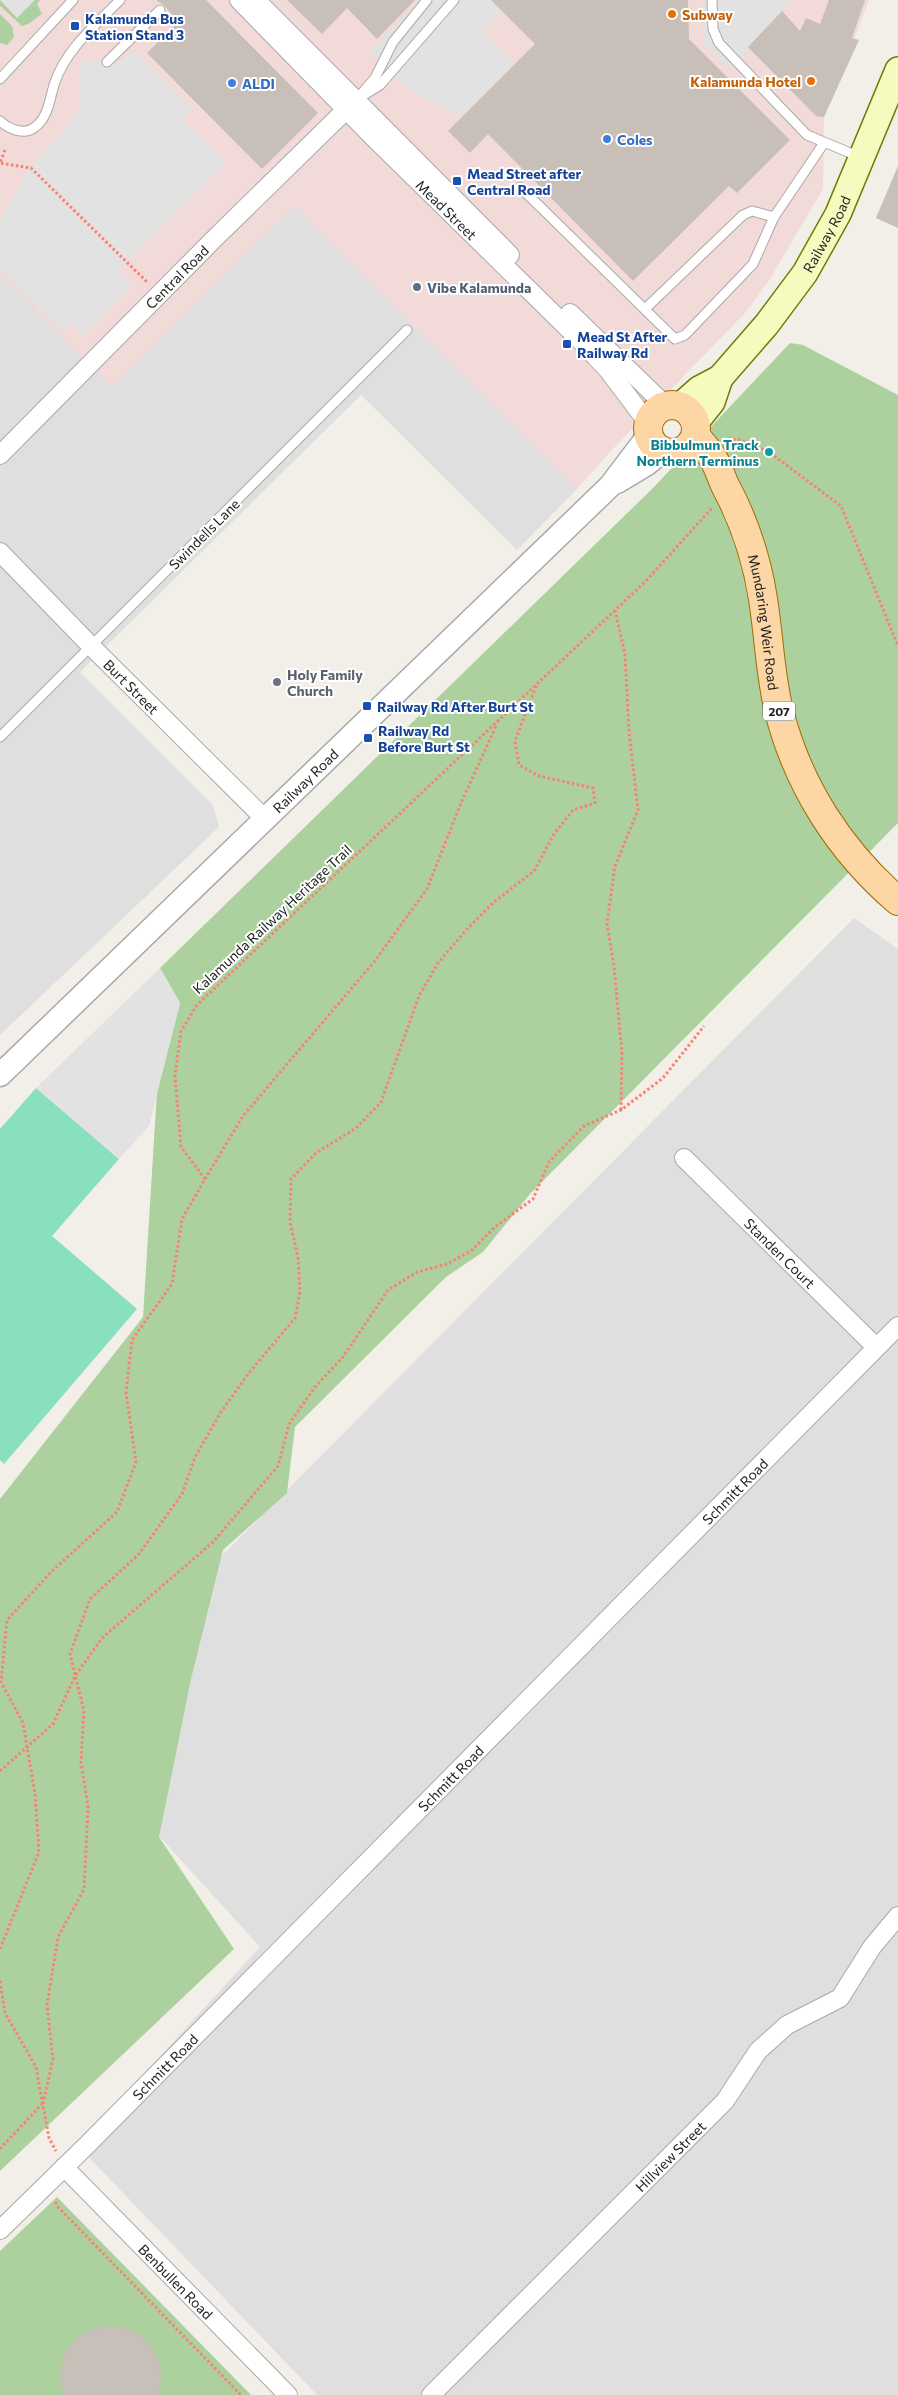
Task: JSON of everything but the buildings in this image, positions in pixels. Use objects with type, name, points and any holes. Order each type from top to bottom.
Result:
[{"type":"main road","name":"Railway Road","points":[[676,430],[699,389],[720,378],[767,324],[805,273],[831,228],[863,158],[898,70]]},
{"type":"main road","name":"Mundaring Weir Road","points":[[676,430],[714,460],[742,517],[756,561],[779,710],[796,763],[824,816],[844,845],[864,869],[898,901]]},
{"type":"street","name":"Mead Street","points":[[239,0],[524,269],[676,430]]},
{"type":"street","name":"Mead Street","points":[[256,0],[351,105],[608,370],[676,430]]},
{"type":"street","name":"Central Road","points":[[0,456],[214,239],[351,105]]},
{"type":"street","name":"Railway Road","points":[[0,1075],[264,818],[610,486],[647,464],[676,430]]},
{"type":"street","name":"Burt Street","points":[[0,552],[91,646],[264,818]]},
{"type":"street","name":"Standen Court","points":[[684,1158],[876,1347]]},
{"type":"street","name":"Schmitt Road","points":[[0,2230],[898,1326]]},
{"type":"street","name":"Hillview Street","points":[[430,2395],[725,2101],[758,2051],[788,2025],[840,1998],[872,1947],[898,1916]]},
{"type":"street","name":"Benbullen Road","points":[[64,2167],[288,2395]]},
{"type":"lane","points":[[0,79],[73,0]]},
{"type":"lane","points":[[0,121],[11,129],[20,131],[28,131],[36,127],[43,119],[62,66],[86,34],[120,0]]},
{"type":"lane","name":"Central Road","points":[[351,105],[375,78],[393,42],[428,0]]},
{"type":"lane","name":"Central Road","points":[[351,105],[380,85],[454,0]]},
{"type":"lane","points":[[712,0],[713,29],[719,43],[794,123],[807,135],[863,158]]},
{"type":"lane","points":[[106,62],[160,10]]},
{"type":"lane","points":[[520,186],[676,339],[681,338],[748,270],[774,217],[824,143]]},
{"type":"lane","points":[[645,309],[743,215],[752,211],[774,217]]},
{"type":"lane","name":"Swindells Lane","points":[[0,737],[408,330]]},
{"type":"path","points":[[5,150],[0,163],[30,168],[148,282]]},
{"type":"path","points":[[676,430],[740,440],[769,452],[841,506],[898,646]]},
{"type":"path","name":"Kalamunda Railway Heritage Trail","points":[[205,1179],[181,1147],[175,1076],[181,1031],[197,1005],[645,582],[728,491]]},
{"type":"path","points":[[615,609],[624,654],[629,732],[638,810],[615,866],[607,924],[614,966],[622,1053],[621,1110]]},
{"type":"path","name":"Kalamunda Railway Heritage Trail","points":[[43,2104],[53,2059],[47,2005],[58,1937],[84,1889],[88,1806],[81,1762],[84,1711],[70,1654],[90,1599],[139,1554],[182,1494],[195,1457],[222,1412],[248,1374],[295,1318],[300,1292],[298,1257],[290,1222],[290,1179],[316,1153],[356,1128],[381,1102],[419,996],[438,963],[468,928],[494,902],[534,871],[554,834],[573,810],[595,803],[593,788],[539,776],[519,765],[514,741],[537,684]]},
{"type":"path","name":"Kalamunda Railway Heritage Trail","points":[[0,1949],[39,1852],[34,1794],[23,1723],[1,1682],[7,1620],[51,1572],[117,1512],[136,1462],[126,1392],[132,1340],[172,1284],[182,1219],[243,1116],[374,962],[427,889],[461,803],[498,721]]},
{"type":"path","points":[[0,1771],[53,1724],[75,1676],[102,1638],[171,1576],[213,1542],[278,1466],[289,1424],[315,1387],[343,1357],[388,1290],[417,1272],[447,1264],[471,1251],[495,1227],[534,1199],[549,1162],[584,1126],[621,1110],[663,1078],[704,1026]]},
{"type":"path","name":"Kalamunda Railway Heritage Trail","points":[[0,1981],[5,2013],[36,2067],[49,2138],[64,2167]]},
{"type":"path","points":[[0,2149],[43,2104]]},
{"type":"path","points":[[64,2167],[56,2204],[241,2395]]},
{"type":"shaded area","points":[[0,0],[869,0],[824,117],[823,189],[770,279],[745,313],[609,453],[577,489],[294,206],[111,386],[0,273]]},
{"type":"shaded area","points":[[0,0],[35,0],[17,18]]},
{"type":"shaded area","points":[[420,0],[491,0],[502,11],[482,31],[515,65],[463,116],[412,93],[370,51]]},
{"type":"shaded area","points":[[703,0],[792,0],[730,69],[703,41]]},
{"type":"shaded area","points":[[134,50],[193,110],[183,120],[226,163],[117,271],[132,286],[82,336],[70,324],[63,332],[0,268],[0,222],[26,173],[79,113],[80,61],[121,62]]},
{"type":"shaded area","points":[[294,206],[577,489],[517,550],[361,395],[80,672],[213,805],[219,827],[0,1035],[0,272],[111,386]]},
{"type":"shaded area","points":[[854,918],[898,949],[898,2395],[317,2395],[78,2146],[260,1947],[121,1794],[193,1585]]},
{"type":"shaded area","points":[[160,968],[180,1003],[149,1126],[119,1159],[36,1088]]},
{"type":"green space","points":[[0,0],[40,0],[37,4],[42,14],[22,26],[0,6]]},
{"type":"green space","points":[[0,14],[12,26],[14,37],[7,45],[0,43]]},
{"type":"green space","points":[[790,343],[803,345],[898,395],[898,823],[530,1194],[483,1252],[446,1277],[295,1427],[287,1493],[223,1550],[191,1679],[159,1837],[234,1949],[0,2171],[0,1499],[143,1317],[157,1091],[180,1003],[160,968],[653,488]]},
{"type":"green space","points":[[36,1088],[119,1159],[52,1236],[137,1309],[4,1464],[0,1460],[0,1129]]},
{"type":"green space","points":[[57,2197],[251,2395],[0,2395],[0,2251]]},
{"type":"place","name":"Subway","points":[[672,14]]},
{"type":"place","name":"Kalamunda Bus Station Stand 3","points":[[75,26]]},
{"type":"place","name":"Kalamunda Hotel","points":[[811,81]]},
{"type":"place","name":"ALDI","points":[[232,83]]},
{"type":"place","name":"Coles","points":[[607,139]]},
{"type":"place","name":"Mead Street after Central Road","points":[[457,181]]},
{"type":"place","name":"Vibe Kalamunda","points":[[417,287]]},
{"type":"place","name":"Mead St After Railway Rd","points":[[567,344]]},
{"type":"place","name":"Bibbulmun Track Northern Terminus","points":[[769,452]]},
{"type":"place","name":"Holy Family Church","points":[[277,682]]},
{"type":"place","name":"Railway Rd After Burt St","points":[[367,706]]},
{"type":"place","name":"Railway Rd Before Burt St","points":[[368,738]]}]
